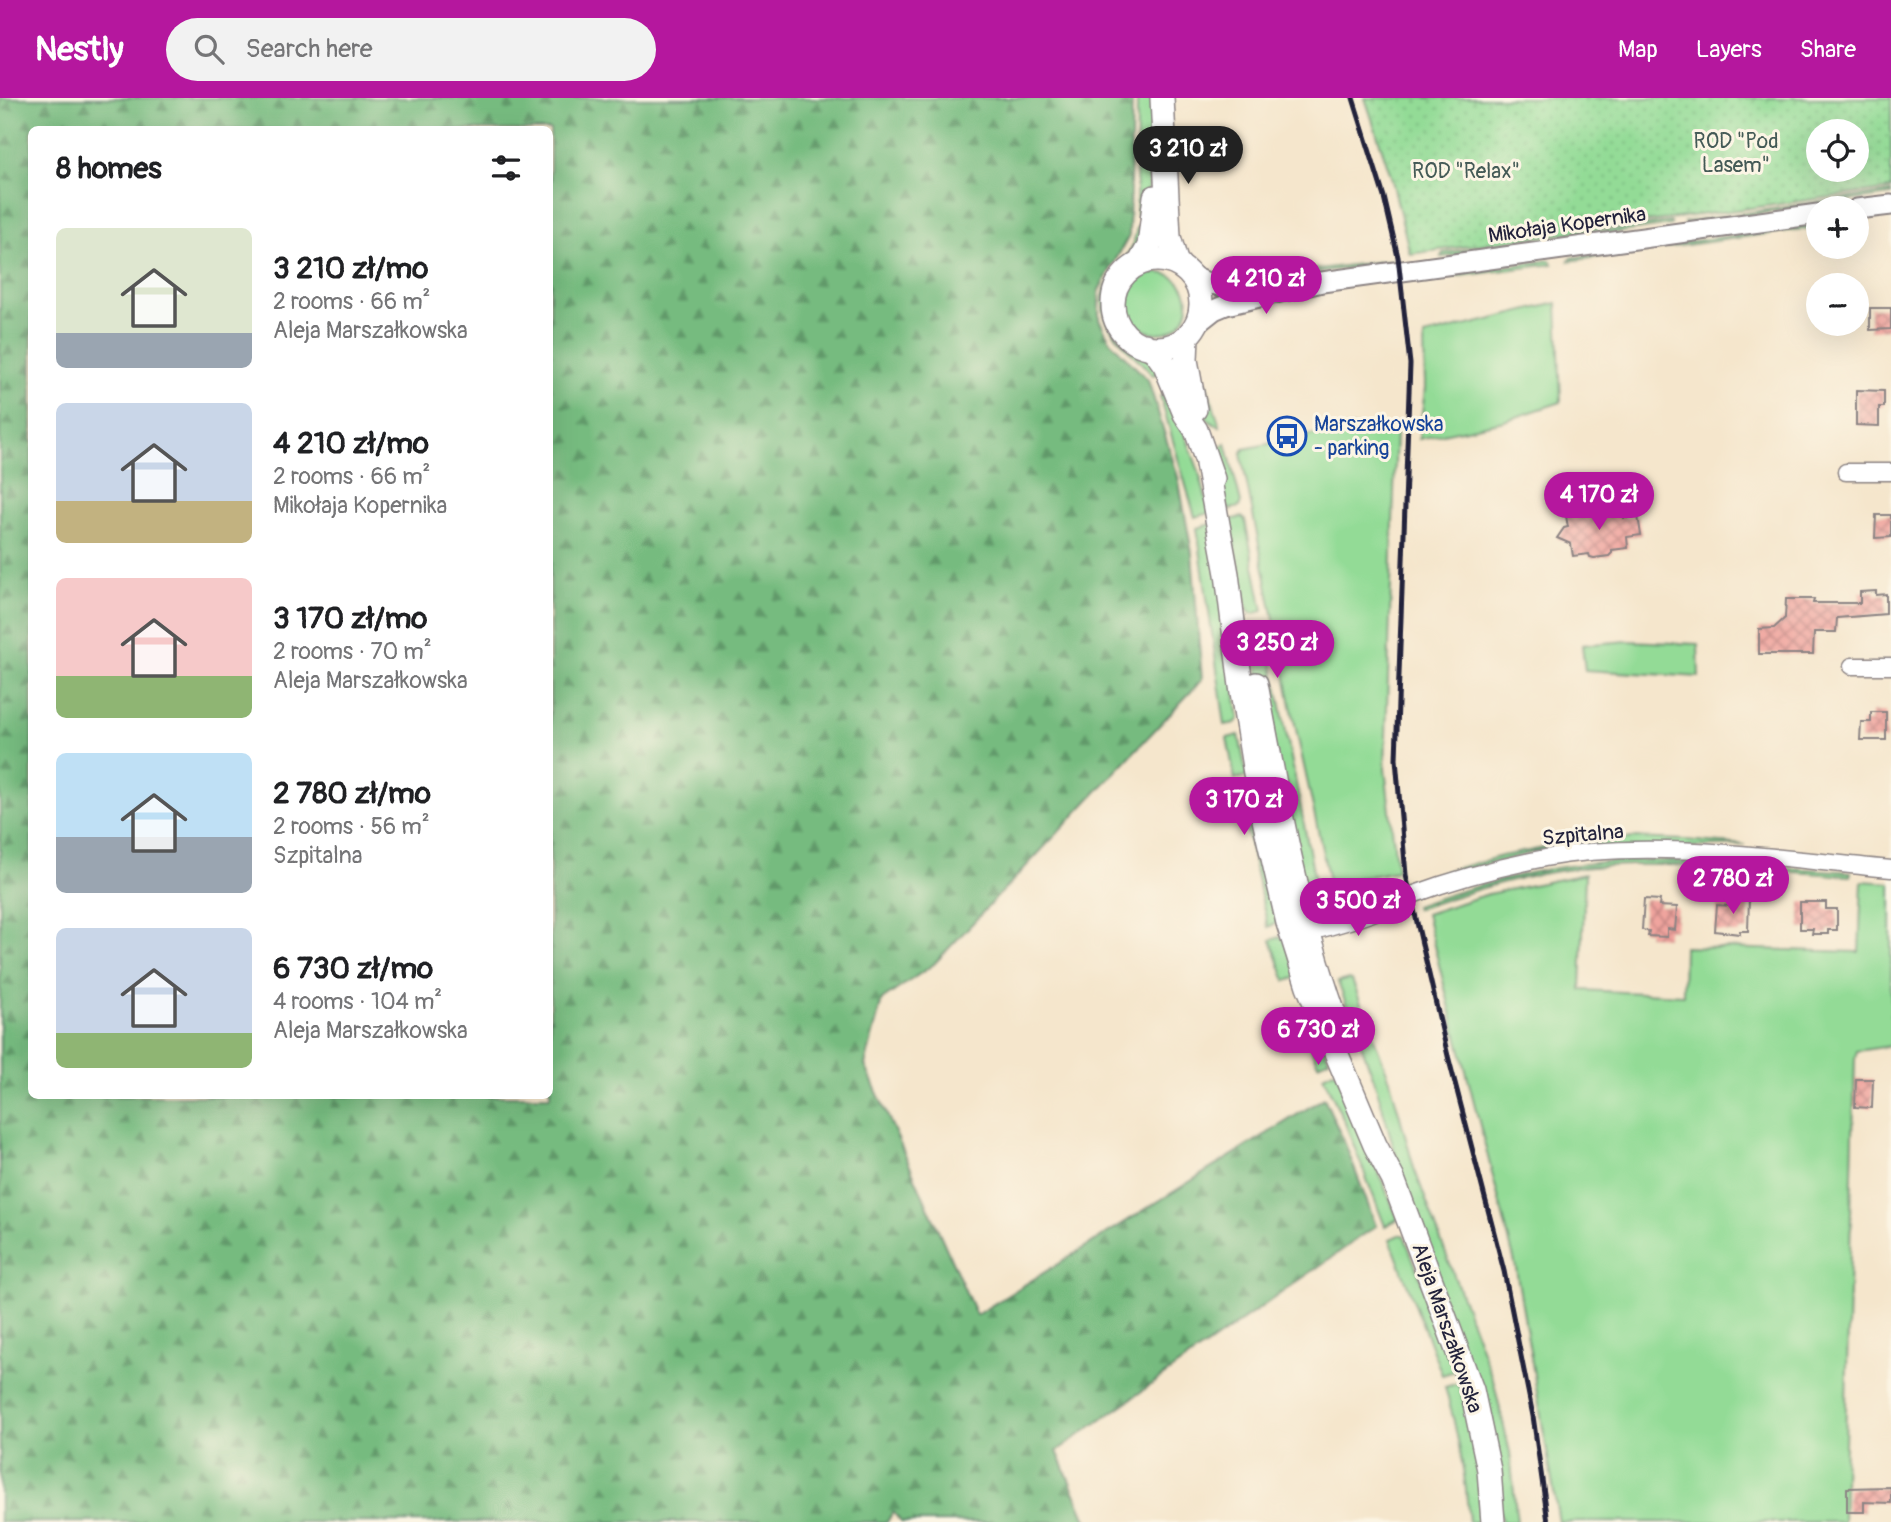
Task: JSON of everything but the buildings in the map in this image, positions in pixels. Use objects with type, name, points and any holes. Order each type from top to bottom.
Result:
[{"type":"main road","points":[[1139,264],[1149,246],[1153,222],[1162,107]]},
{"type":"main road","points":[[1162,107],[1169,237],[1176,261],[1185,270],[1197,285],[1200,310],[1191,330],[1179,342],[1167,347],[1153,348],[1126,335],[1118,324],[1114,295],[1119,282],[1129,270],[1155,260],[1168,261],[1185,270]]},
{"type":"main road","name":"Aleja Marszałkowska","points":[[1191,330],[1186,360],[1195,407],[1196,430],[1220,503],[1282,824],[1304,977],[1375,1145],[1393,1179],[1472,1390],[1489,1470],[1493,1522]]},
{"type":"main road","name":"Aleja Marszałkowska","points":[[1145,345],[1161,358],[1185,414],[1196,430]]},
{"type":"street","points":[[1869,208],[1891,205]]},
{"type":"street","name":"Mikołaja Kopernika","points":[[1185,270],[1206,284],[1217,286],[1322,282],[1806,216]]},
{"type":"street","name":"Mikołaja Kopernika","points":[[1191,330],[1214,310],[1226,305],[1322,282]]},
{"type":"street","points":[[1846,472],[1891,472]]},
{"type":"street","points":[[1852,666],[1891,666]]},
{"type":"street","name":"Szpitalna","points":[[1297,923],[1409,896],[1481,873],[1548,858],[1624,851],[1711,853],[1891,869]]},
{"type":"street","name":"Szpitalna","points":[[1297,923],[1340,925],[1409,896]]},
{"type":"green space","points":[[0,98],[1132,98],[1129,236],[1099,290],[1099,319],[1111,342],[1148,380],[1178,477],[1192,553],[1202,680],[934,964],[882,1000],[865,1065],[976,1315],[1324,1098],[1346,1146],[1376,1226],[1057,1451],[1087,1522],[901,1522],[893,1512],[887,1522],[0,1522]]},
{"type":"green space","points":[[1137,98],[1153,98],[1146,216],[1136,215]]},
{"type":"green space","name":"ROD \"Relax\"","points":[[1365,98],[1891,98],[1891,189],[1839,196],[1806,196],[1806,200],[1410,254],[1391,176]]},
{"type":"green space","points":[[1891,192],[1891,195],[1869,198],[1863,196]]},
{"type":"green space","points":[[1806,204],[1806,207],[1685,224],[1684,222]]},
{"type":"green space","points":[[1670,222],[1671,225],[1442,257],[1443,253]]},
{"type":"green space","points":[[1806,226],[1806,229],[1569,261],[1571,258]]},
{"type":"green space","points":[[1137,227],[1146,227],[1138,255],[1112,282],[1107,313],[1122,341],[1148,355],[1162,372],[1152,375],[1112,330],[1105,318],[1103,305],[1105,290],[1131,248]]},
{"type":"green space","points":[[1394,260],[1391,263],[1268,278],[1266,275]]},
{"type":"green space","points":[[1550,260],[1553,264],[1445,278],[1444,275]]},
{"type":"green space","points":[[1158,273],[1175,278],[1183,286],[1188,303],[1183,320],[1175,328],[1158,333],[1141,328],[1133,320],[1128,303],[1133,286],[1141,278]]},
{"type":"green space","points":[[1557,303],[1561,402],[1504,421],[1419,439],[1425,388],[1424,336]]},
{"type":"green space","points":[[1206,383],[1220,426],[1208,420],[1200,404],[1197,384]]},
{"type":"green space","points":[[1170,393],[1198,469],[1210,513],[1195,517],[1160,396]]},
{"type":"green space","points":[[1350,427],[1396,431],[1385,768],[1397,871],[1332,883],[1329,881],[1294,720],[1241,454],[1244,449]]},
{"type":"green space","points":[[1226,443],[1241,503],[1239,507],[1228,510],[1217,465],[1220,449]]},
{"type":"green space","points":[[1242,517],[1245,520],[1263,611],[1252,614],[1248,611],[1230,520]]},
{"type":"green space","points":[[1212,524],[1239,719],[1235,723],[1225,725],[1197,528]]},
{"type":"green space","points":[[1265,624],[1316,886],[1324,893],[1335,892],[1333,899],[1319,898],[1306,890],[1287,822],[1251,629]]},
{"type":"green space","points":[[1627,641],[1698,644],[1699,677],[1585,670],[1582,645]]},
{"type":"green space","points":[[1239,735],[1247,777],[1235,779],[1227,738]]},
{"type":"green space","points":[[1249,789],[1280,922],[1268,927],[1238,792]]},
{"type":"green space","points":[[1634,838],[1745,845],[1535,852],[1411,883],[1410,881],[1502,856],[1549,847]]},
{"type":"green space","points":[[1631,860],[1726,863],[1740,865],[1743,869],[1641,865],[1590,867],[1508,881],[1416,909],[1415,906],[1470,888],[1548,869]]},
{"type":"green space","points":[[1756,866],[1851,872],[1850,876],[1753,869]]},
{"type":"green space","points":[[1585,874],[1581,990],[1683,995],[1684,947],[1859,952],[1862,881],[1891,883],[1891,1046],[1857,1051],[1855,1059],[1843,1522],[1559,1522],[1515,1263],[1426,914],[1488,894]]},
{"type":"green space","points":[[1284,938],[1298,977],[1286,981],[1271,940]]},
{"type":"green space","points":[[1352,980],[1390,1080],[1414,1168],[1494,1383],[1510,1453],[1517,1522],[1502,1522],[1374,1079],[1338,982]]},
{"type":"green space","points":[[1311,1017],[1329,1059],[1318,1064],[1300,1022]]},
{"type":"green space","points":[[1337,1072],[1398,1219],[1385,1226],[1345,1123],[1323,1076]]},
{"type":"green space","points":[[1404,1235],[1454,1368],[1452,1372],[1442,1375],[1390,1239]]},
{"type":"green space","points":[[1459,1383],[1477,1457],[1483,1522],[1469,1522],[1461,1454],[1445,1387]]},
{"type":"railway","points":[[1353,98],[1384,197],[1398,257],[1410,364],[1396,759],[1406,875],[1448,1056],[1504,1271],[1533,1416],[1548,1522]]},
{"type":"place","name":"Marszałkowska - parking","points":[[1287,436]]},
{"type":"park label","name":"ROD \"Pod Lasem\"","points":[[1736,153]]}]
